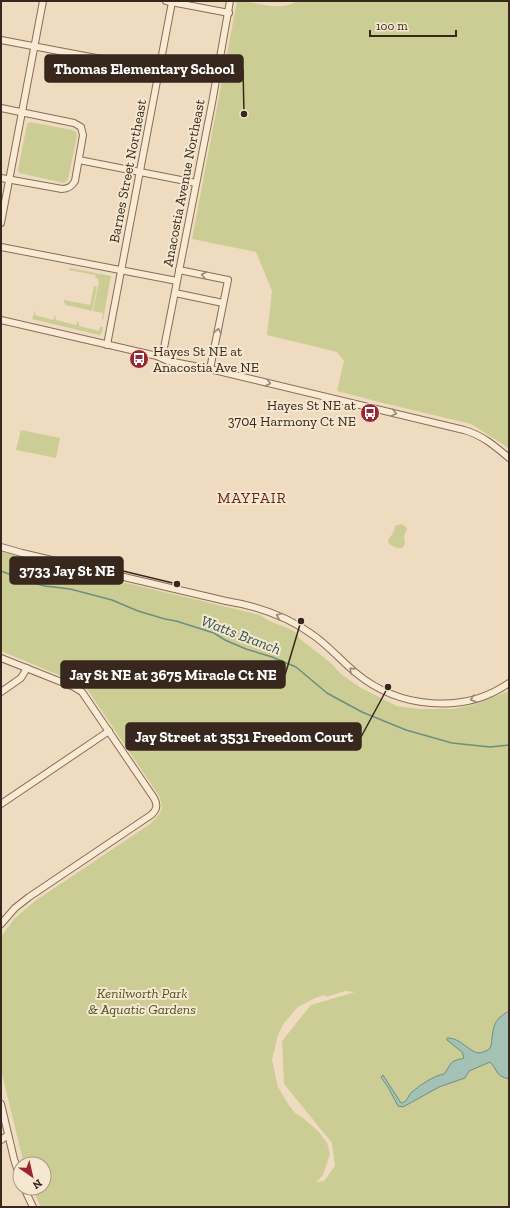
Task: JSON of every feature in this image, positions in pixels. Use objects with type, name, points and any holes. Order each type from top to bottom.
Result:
[{"type":"street","points":[[1,223],[43,1]]},
{"type":"street","name":"Anacostia Avenue Northeast","points":[[162,358],[229,13],[230,1]]},
{"type":"street","points":[[169,2],[229,13]]},
{"type":"street","name":"Barnes Street Northeast","points":[[107,345],[159,70],[169,2]]},
{"type":"street","points":[[1,40],[159,70]]},
{"type":"street","points":[[1,108],[74,123],[79,125],[84,135],[75,181],[72,186],[66,189],[1,178]]},
{"type":"street","points":[[79,160],[196,183]]},
{"type":"street","points":[[1,247],[177,281]]},
{"type":"street","points":[[179,270],[228,280],[210,369]]},
{"type":"street","points":[[175,293],[223,303]]},
{"type":"street","points":[[1,320],[162,358],[168,361],[210,369],[464,430],[482,437],[497,447],[509,458]]},
{"type":"street","points":[[1,547],[256,607],[287,620],[313,634],[363,678],[387,693],[408,700],[430,703],[460,702],[491,693],[509,683]]},
{"type":"street","points":[[1,658],[80,690],[85,695],[154,798],[157,806],[153,813],[29,897],[15,908],[1,924]]},
{"type":"street","points":[[1,692],[21,678],[27,668]]},
{"type":"street","points":[[1,804],[109,732]]},
{"type":"street","points":[[1,1104],[13,1156]]},
{"type":"street","points":[[1,1140],[8,1135]]},
{"type":"street","points":[[28,1196],[33,1207]]},
{"type":"green space","points":[[237,1],[245,1],[268,6],[283,6],[297,1],[509,1],[509,449],[471,424],[337,391],[344,361],[337,352],[267,335],[272,291],[256,252],[192,239]]},
{"type":"green space","points":[[30,122],[76,132],[77,135],[68,180],[64,183],[19,173],[18,170],[27,124]]},
{"type":"green space","points":[[70,268],[111,276],[103,320],[103,313],[93,311],[99,281],[98,278],[95,278],[96,275],[69,270]]},
{"type":"green space","points":[[94,286],[97,287],[92,311],[66,305],[64,302],[64,300],[90,305]]},
{"type":"green space","points":[[35,310],[35,315],[53,320],[55,315],[56,320],[76,325],[78,321],[79,326],[99,331],[100,327],[103,327],[101,334],[99,335],[32,319]]},
{"type":"green space","points":[[21,430],[60,438],[56,458],[16,450]]},
{"type":"green space","points":[[401,524],[407,529],[404,536],[405,544],[402,548],[397,548],[389,544],[388,540],[393,533],[395,526]]},
{"type":"green space","name":"Kenilworth Park & Aquatic Gardens","points":[[1,549],[85,573],[260,615],[295,632],[299,638],[332,664],[341,674],[361,688],[397,706],[419,709],[452,709],[472,705],[509,691],[509,1011],[502,1015],[509,1068],[509,1207],[41,1207],[36,1196],[52,1196],[52,1156],[22,1156],[1,1070],[1,937],[14,919],[35,901],[150,824],[159,814],[162,805],[159,796],[85,686],[1,651]],"holes":[[[345,991],[355,992],[311,1005],[282,1041],[284,1084],[332,1143],[335,1166],[324,1181],[316,1182],[323,1175],[330,1154],[327,1143],[319,1132],[302,1117],[295,1113],[288,1104],[278,1087],[272,1060],[278,1035],[284,1023],[298,1007],[315,998],[325,995],[326,997]]]},
{"type":"shaded area","points":[[509,1011],[509,1079],[501,1076],[490,1062],[469,1071],[465,1078],[439,1087],[403,1107],[398,1106],[381,1077],[383,1075],[401,1103],[403,1102],[418,1087],[431,1079],[444,1074],[455,1060],[464,1058],[462,1052],[447,1040],[447,1038],[456,1040],[477,1053],[486,1051],[491,1046],[493,1030],[496,1022]]},
{"type":"waterway","name":"Watts Branch","points":[[1,571],[45,586],[70,589],[112,600],[138,611],[214,633],[225,640],[246,649],[272,657],[296,667],[327,693],[362,712],[406,730],[452,743],[490,747],[509,745]]},
{"type":"place","name":"Thomas Elementary School","points":[[244,114]]},
{"type":"place","name":"Hayes St NE at Anacostia Ave NE","points":[[139,359]]},
{"type":"place","name":"Hayes St NE at 3704 Harmony Ct NE","points":[[370,413]]},
{"type":"place","name":"3733 Jay St NE","points":[[177,584]]},
{"type":"place","name":"Jay St NE at 3675 Miracle Ct NE","points":[[301,621]]},
{"type":"place","name":"Jay Street at 3531 Freedom Court","points":[[388,687]]},
{"type":"district","name":"MAYFAIR","points":[[252,498]]}]
